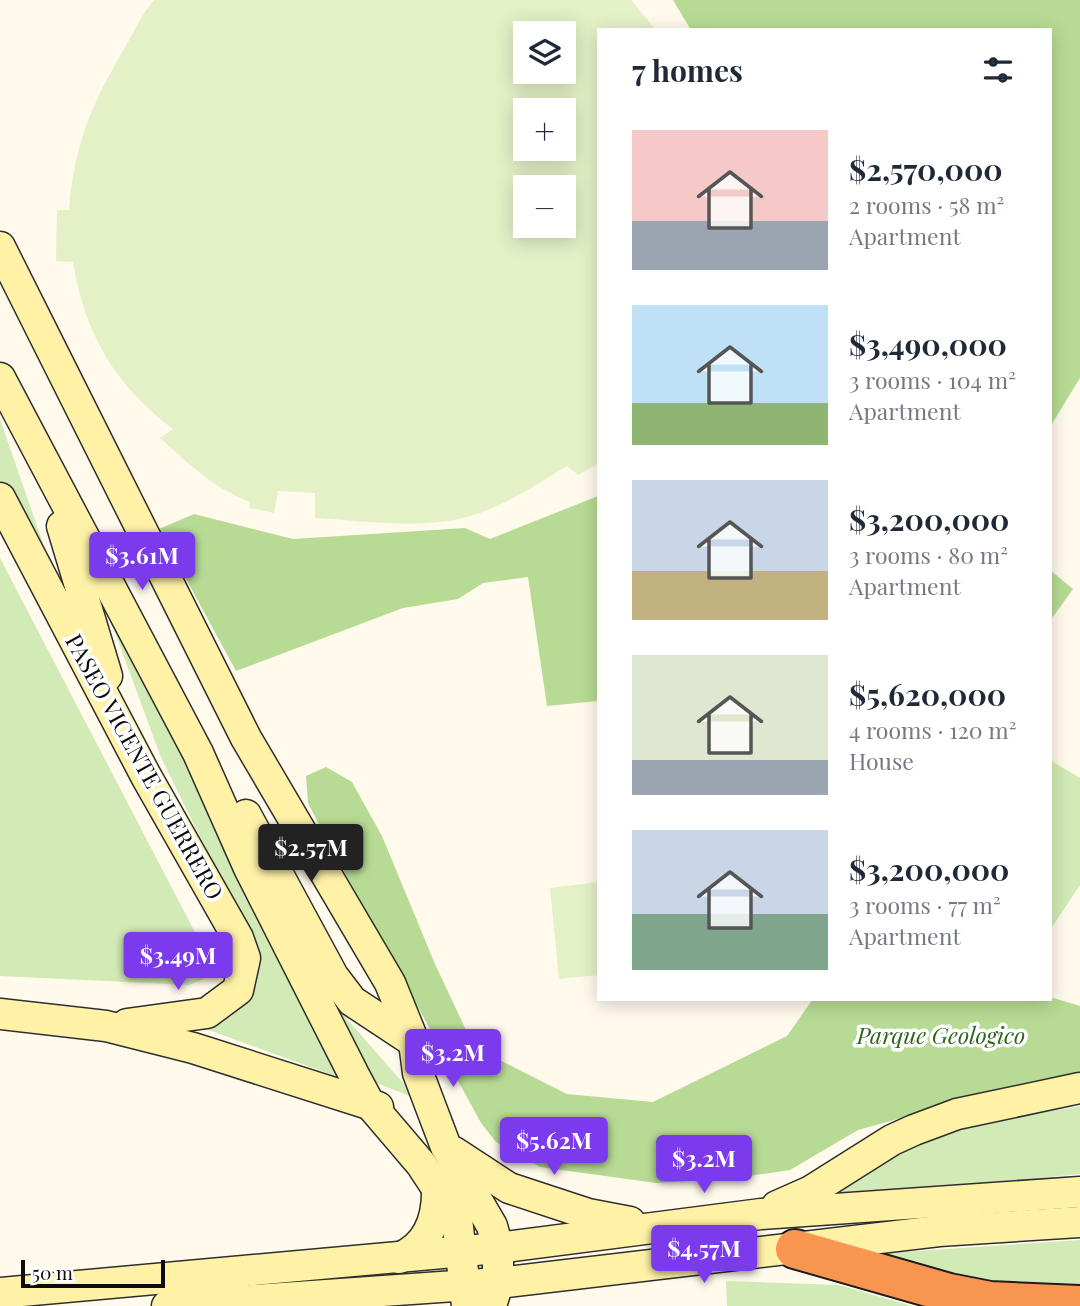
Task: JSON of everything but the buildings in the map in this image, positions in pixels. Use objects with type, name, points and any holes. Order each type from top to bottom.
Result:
[{"type":"highway","points":[[795,1249],[949,1293],[990,1301],[1080,1305]]},
{"type":"main road","points":[[0,247],[246,738],[390,983],[414,1042],[418,1073],[446,1147],[492,1226],[498,1248],[494,1294]]},
{"type":"main road","name":"PASEO VICENTE GUERRERO","points":[[0,378],[198,753],[249,868],[369,1102],[437,1187],[457,1219],[465,1295]]},
{"type":"main road","points":[[41,455],[92,620],[117,720]]},
{"type":"main road","name":"PASEO VICENTE GUERRERO","points":[[0,498],[117,720],[239,938],[245,958],[237,990],[206,1013],[106,1026]]},
{"type":"main road","points":[[198,753],[217,765],[227,778],[333,976],[352,1001],[414,1042]]},
{"type":"main road","points":[[0,1014],[106,1026],[193,1048],[369,1102],[509,1188],[588,1214],[654,1227]]},
{"type":"main road","points":[[761,1214],[811,1191],[892,1140],[915,1130],[957,1114],[1080,1088]]},
{"type":"main road","points":[[398,1258],[415,1249],[428,1234],[438,1209],[437,1187]]},
{"type":"main road","points":[[0,1293],[498,1248],[761,1214],[1080,1192]]},
{"type":"main road","points":[[167,1306],[494,1294],[795,1249],[939,1231],[1080,1222]]},
{"type":"green space","points":[[154,0],[631,0],[654,28],[597,28],[597,465],[578,475],[567,466],[523,493],[477,514],[417,524],[315,518],[315,493],[278,491],[274,513],[249,508],[250,502],[213,482],[191,466],[160,438],[173,429],[135,395],[106,356],[86,313],[73,262],[56,261],[57,210],[69,210],[81,141],[105,84]]},
{"type":"green space","points":[[673,0],[1080,0],[1080,378],[1052,424],[1052,28],[690,28]]},
{"type":"green space","points":[[0,419],[66,610],[0,480]]},
{"type":"green space","points":[[597,496],[597,701],[547,706],[528,577],[483,583],[458,599],[403,608],[236,671],[159,529],[194,514],[293,539],[465,528],[490,539]]},
{"type":"green space","points":[[0,558],[211,963],[211,972],[204,979],[189,985],[0,976]]},
{"type":"green space","points":[[1052,572],[1073,589],[1052,618]]},
{"type":"green space","points":[[103,600],[349,1081],[203,1028],[227,1017],[249,996],[256,952],[160,755]]},
{"type":"green space","points":[[1052,761],[1080,778],[1080,885],[1052,927]]},
{"type":"green space","name":"Parque Geologico","points":[[326,767],[352,782],[382,836],[435,964],[474,1047],[567,1094],[653,1102],[787,1036],[812,1001],[1052,1001],[1052,998],[1080,1006],[1080,1073],[1039,1080],[858,1130],[790,1170],[729,1179],[656,1183],[540,1167],[496,1142],[481,1123],[308,803],[306,776]]},
{"type":"green space","points":[[597,882],[597,975],[559,979],[550,888]]},
{"type":"green space","points":[[301,942],[347,1019],[417,1099],[374,1082]]},
{"type":"green space","points":[[1080,1106],[1080,1174],[820,1199],[917,1140],[988,1122]]},
{"type":"green space","points":[[1080,1240],[1080,1294],[981,1288],[856,1255]]},
{"type":"green space","points":[[726,1281],[839,1285],[912,1306],[727,1306]]}]
